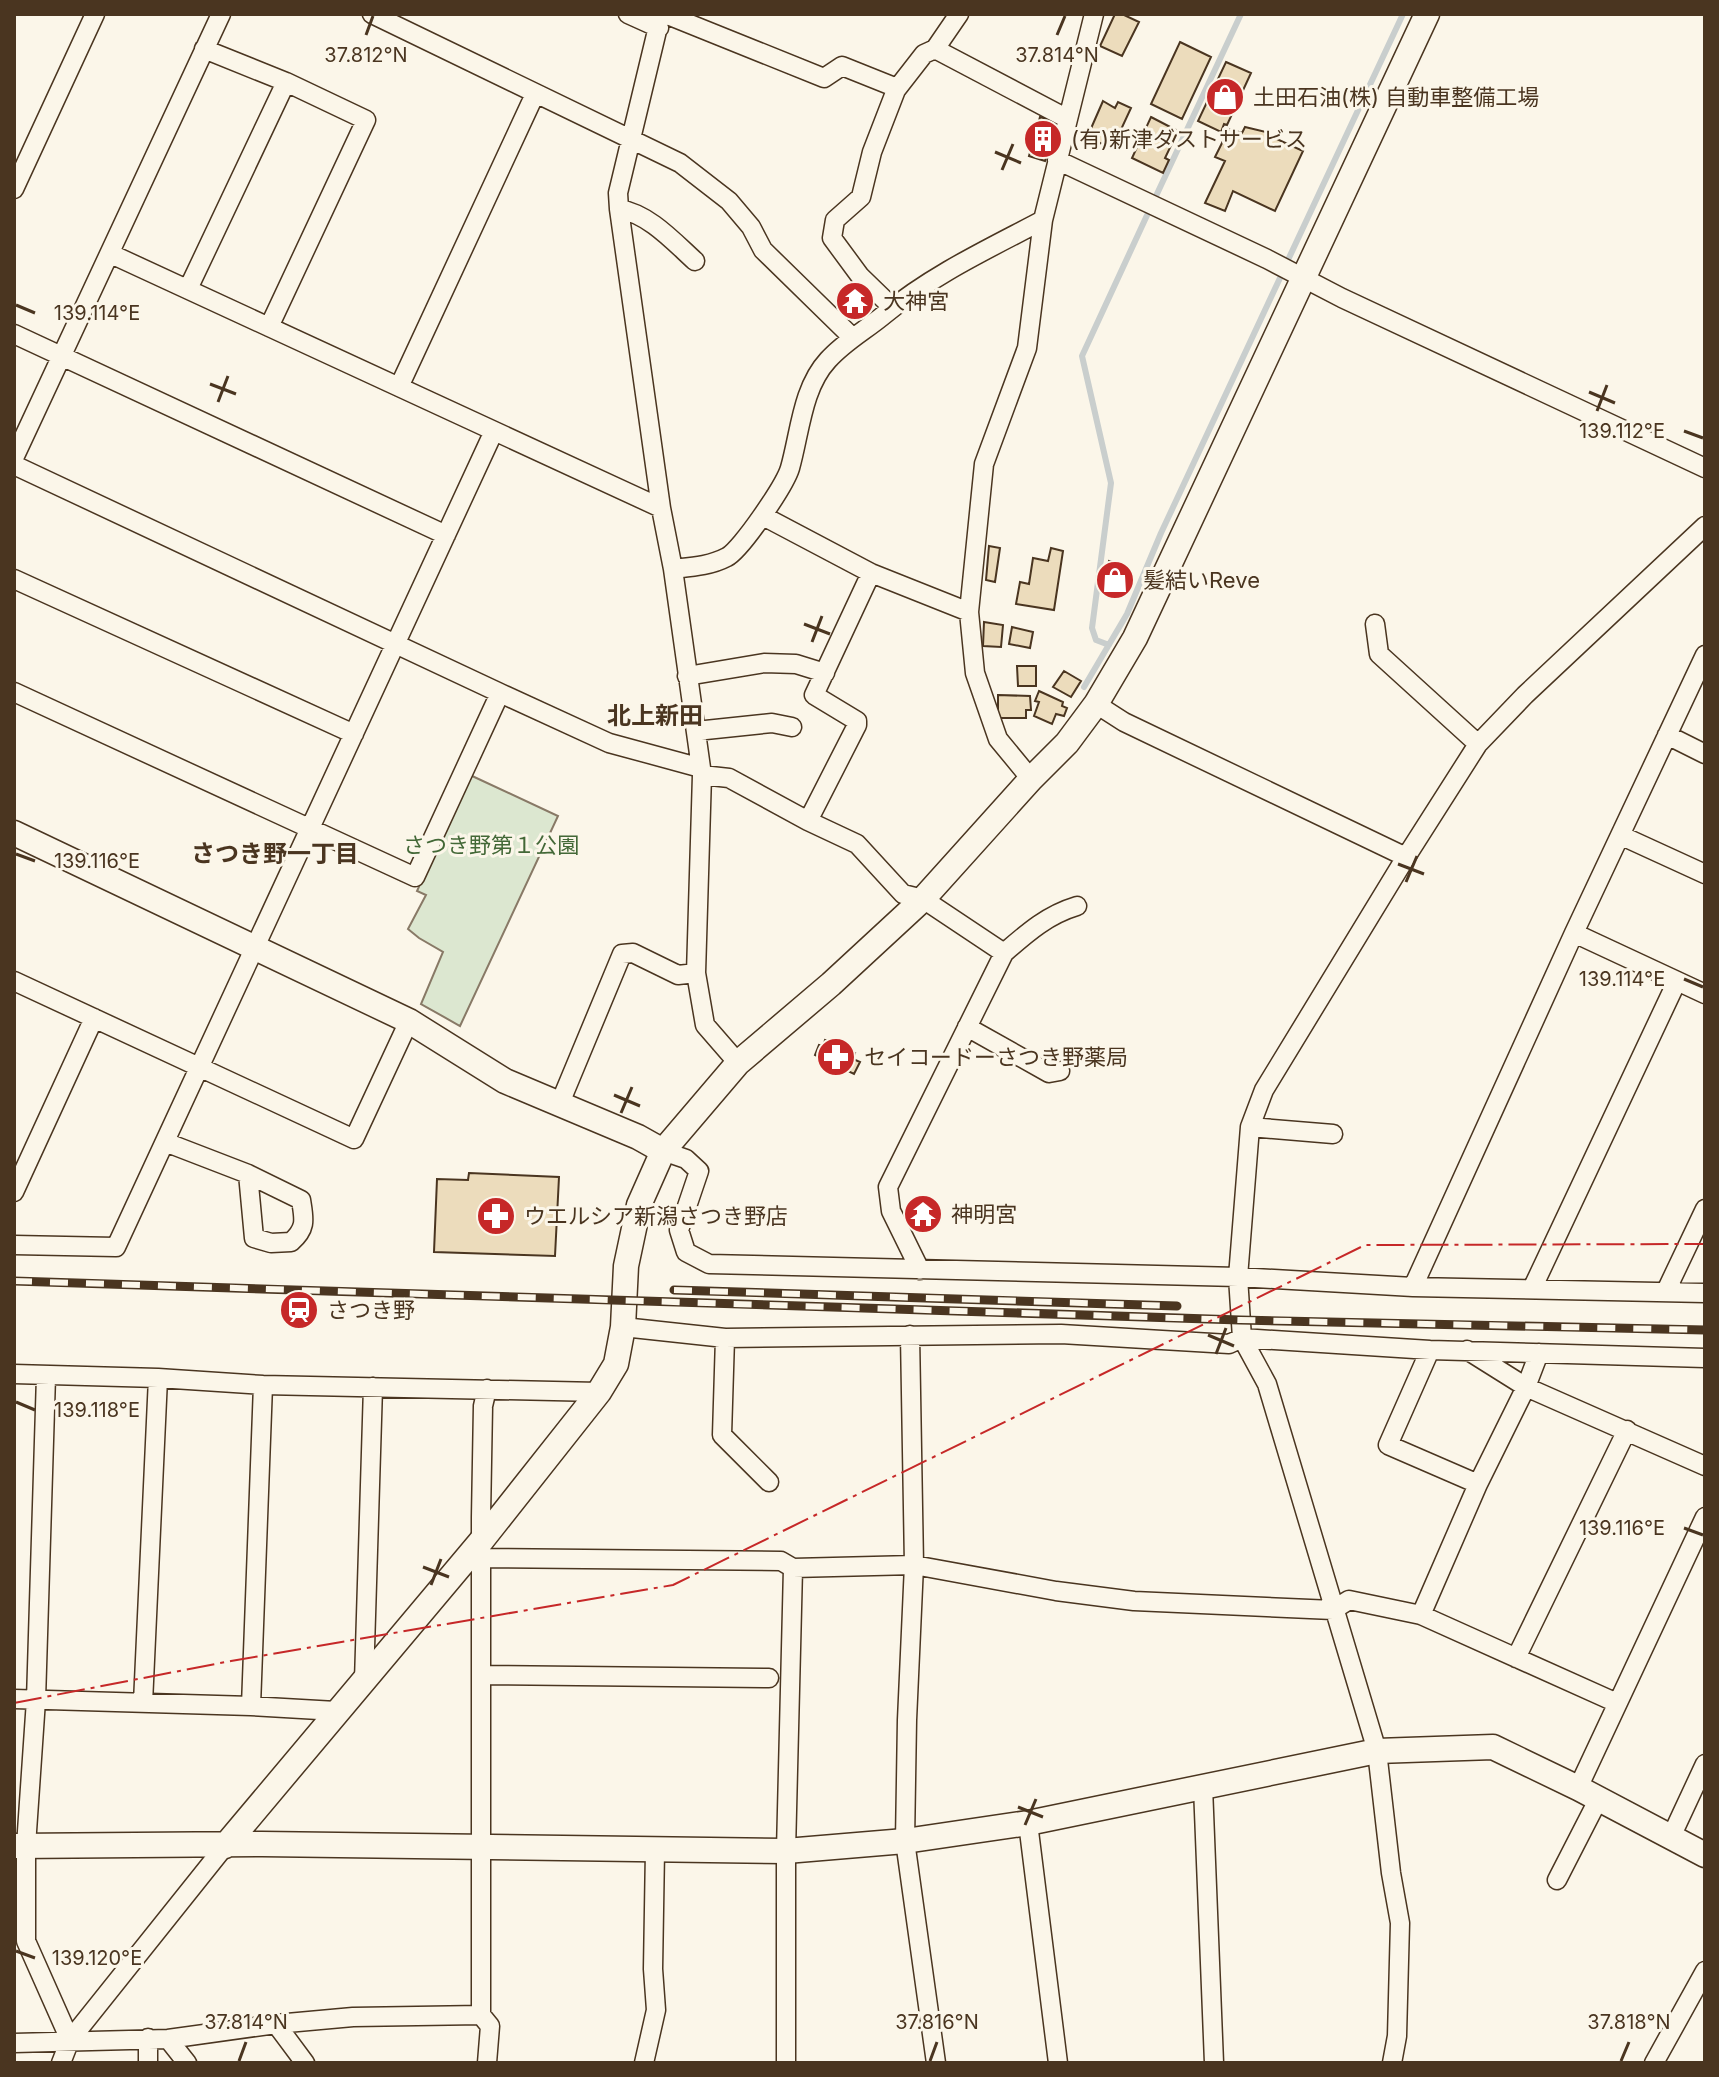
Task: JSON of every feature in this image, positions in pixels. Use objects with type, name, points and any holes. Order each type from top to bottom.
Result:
[{"type":"street","points":[[14,189],[95,14]]},
{"type":"street","points":[[14,458],[221,14]]},
{"type":"street","points":[[372,14],[680,163],[729,201],[751,227],[763,250],[852,337]]},
{"type":"street","points":[[628,14],[662,19],[824,78],[842,66],[896,90]]},
{"type":"street","points":[[892,307],[860,276],[832,238],[835,220],[861,197],[872,152],[896,90],[924,54],[935,49],[959,14]]},
{"type":"street","points":[[1031,779],[998,739],[975,673],[969,612],[984,464],[1027,348],[1043,220],[1094,14]]},
{"type":"street","points":[[61,2063],[70,2040],[225,1846],[336,1711],[482,1549],[599,1392],[616,1364],[623,1327],[626,1266],[639,1205],[663,1151],[738,1063],[831,984],[923,899],[1067,743],[1096,704],[1135,638],[1427,14]]},
{"type":"street","points":[[662,19],[618,193],[619,209],[702,772],[696,973],[705,1025],[738,1063]]},
{"type":"street","points":[[204,49],[286,82],[366,120],[269,327]]},
{"type":"street","points":[[935,49],[1066,118]]},
{"type":"street","points":[[188,289],[286,82]]},
{"type":"street","points":[[399,387],[535,94]]},
{"type":"street","points":[[1057,160],[1705,468]]},
{"type":"street","points":[[619,209],[631,211],[662,232],[695,261]]},
{"type":"street","points":[[673,569],[707,565],[730,556],[763,516],[789,473],[806,402],[814,382],[826,362],[852,337],[892,307],[1043,220]]},
{"type":"street","points":[[111,254],[661,508]]},
{"type":"street","points":[[14,334],[446,535]]},
{"type":"street","points":[[14,1245],[116,1247],[494,431]]},
{"type":"street","points":[[14,465],[609,743],[729,778],[857,844],[903,894],[923,899],[1004,953]]},
{"type":"street","points":[[763,516],[871,573],[969,612]]},
{"type":"street","points":[[1392,2063],[1399,2005],[1400,1923],[1377,1751],[1267,1384],[1242,1338],[1238,1277],[1250,1127],[1264,1090],[1478,744],[1525,695],[1705,526]]},
{"type":"street","points":[[808,821],[857,725],[857,721],[814,695],[871,573]]},
{"type":"street","points":[[14,579],[354,734]]},
{"type":"street","points":[[1375,624],[1379,654],[1478,744]]},
{"type":"street","points":[[1413,1287],[1705,655]]},
{"type":"street","points":[[687,676],[764,663],[796,664],[825,673]]},
{"type":"street","points":[[14,692],[415,877],[500,693]]},
{"type":"street","points":[[1096,704],[1124,722],[1406,857]]},
{"type":"street","points":[[696,731],[772,723],[792,727]]},
{"type":"street","points":[[1667,735],[1705,754]]},
{"type":"street","points":[[14,833],[409,1021],[505,1081],[686,1159],[699,1171],[679,1230],[686,1252],[709,1264],[1238,1277],[1413,1287],[1705,1293]]},
{"type":"street","points":[[1622,836],[1705,874]]},
{"type":"street","points":[[920,1270],[891,1211],[888,1187],[1004,953],[1037,924],[1058,911],[1077,906]]},
{"type":"street","points":[[1574,933],[1705,994]]},
{"type":"street","points":[[560,1103],[622,954],[633,953],[678,975],[696,973]]},
{"type":"street","points":[[14,981],[354,1139],[409,1021]]},
{"type":"street","points":[[1532,1289],[1677,981]]},
{"type":"street","points":[[14,1192],[94,1018]]},
{"type":"street","points":[[967,1027],[1049,1073],[1060,1071]]},
{"type":"street","points":[[1250,1127],[1333,1134]]},
{"type":"street","points":[[165,1142],[248,1174]]},
{"type":"street","points":[[1666,1291],[1705,1209]]},
{"type":"street","points":[[623,1327],[725,1338],[1061,1334],[1229,1344],[1242,1338],[1430,1350],[1705,1358]]},
{"type":"street","points":[[910,1335],[914,1565],[905,1841],[936,2063]]},
{"type":"street","points":[[725,1338],[722,1435],[769,1482]]},
{"type":"street","points":[[1430,1350],[1388,1445],[1478,1484]]},
{"type":"street","points":[[1466,1350],[1526,1387],[1705,1466]]},
{"type":"street","points":[[1421,1615],[1539,1353]]},
{"type":"street","points":[[14,1374],[263,1385],[599,1392]]},
{"type":"street","points":[[46,1376],[36,1700],[20,1846],[26,1941],[70,2040]]},
{"type":"street","points":[[143,1703],[158,1378]]},
{"type":"street","points":[[251,1706],[263,1385]]},
{"type":"street","points":[[364,1681],[373,1387]]},
{"type":"street","points":[[487,1389],[483,1406],[481,2015],[490,2026],[487,2063]]},
{"type":"street","points":[[1516,1658],[1627,1430]]},
{"type":"street","points":[[1557,1880],[1617,1703],[1705,1517]]},
{"type":"street","points":[[482,1549],[781,1561],[793,1568],[914,1565],[1056,1591],[1134,1601],[1333,1610],[1349,1600],[1421,1615],[1617,1703]]},
{"type":"street","points":[[786,2063],[786,1851],[793,1568]]},
{"type":"street","points":[[482,1675],[769,1678]]},
{"type":"street","points":[[14,1699],[336,1711]]},
{"type":"street","points":[[20,1846],[786,1851],[905,1841],[1028,1823],[1377,1751],[1493,1747],[1705,1855]]},
{"type":"street","points":[[1671,1837],[1705,1764]]},
{"type":"street","points":[[1203,1787],[1214,2063]]},
{"type":"street","points":[[1028,1823],[1058,2063]]},
{"type":"street","points":[[644,2063],[656,2010],[653,1969],[655,1850]]},
{"type":"street","points":[[1654,2063],[1705,1971]]},
{"type":"street","points":[[14,2043],[168,2039],[353,2017],[481,2015]]},
{"type":"street","points":[[276,2024],[305,2063]]},
{"type":"street","points":[[148,2038],[148,2063]]},
{"type":"street","points":[[168,2039],[187,2063]]},
{"type":"green space","name":"さつき野第１公園","points":[[470,775],[558,816],[460,1026],[421,1004],[443,952],[408,929],[426,895],[417,891]]},
{"type":"building","points":[[1115,14],[1139,22],[1122,56],[1100,46]]},
{"type":"building","points":[[1180,42],[1211,57],[1182,119],[1151,104]]},
{"type":"building","points":[[1226,62],[1251,73],[1221,132],[1198,121]]},
{"type":"building","points":[[1103,101],[1115,108],[1118,102],[1131,108],[1112,149],[1096,141],[1098,136],[1089,133]]},
{"type":"building","name":"(有)新津ダストサービス","points":[[1040,117],[1057,122],[1045,161],[1029,156]]},
{"type":"building","points":[[1151,117],[1178,131],[1165,158],[1169,160],[1163,173],[1132,158]]},
{"type":"building","points":[[1245,127],[1266,132],[1303,151],[1275,211],[1233,191],[1225,211],[1205,203],[1225,161],[1215,157],[1229,129],[1242,133]]},
{"type":"building","name":"大神宮","points":[[855,282],[869,300],[867,310],[871,314],[866,318],[863,314],[858,317],[854,311],[851,313],[838,296]]},
{"type":"building","points":[[989,546],[1000,548],[995,582],[986,580]]},
{"type":"building","points":[[1051,548],[1063,551],[1054,610],[1016,604],[1020,582],[1029,584],[1033,558],[1048,561]]},
{"type":"building","name":"髪結いReve","points":[[1109,561],[1127,566],[1121,591],[1104,587]]},
{"type":"building","points":[[984,622],[1003,625],[1001,647],[983,646]]},
{"type":"building","points":[[1012,627],[1033,632],[1030,648],[1009,644]]},
{"type":"building","points":[[1017,666],[1036,666],[1036,686],[1018,686]]},
{"type":"building","points":[[1064,671],[1081,681],[1071,697],[1053,687]]},
{"type":"building","points":[[1039,691],[1063,702],[1062,706],[1067,708],[1064,716],[1056,714],[1052,724],[1034,716]]},
{"type":"building","points":[[998,695],[1030,696],[1031,710],[1026,710],[1026,718],[998,718]]},
{"type":"building","name":"セイコードーさつき野薬局","points":[[825,1040],[855,1053],[853,1059],[860,1062],[854,1074],[815,1055]]},
{"type":"building","name":"ウエルシア新潟さつき野店","points":[[469,1173],[559,1177],[555,1256],[434,1252],[437,1179],[468,1180]]},
{"type":"building","name":"神明宮","points":[[918,1200],[936,1208],[930,1222],[926,1220],[923,1228],[911,1223]]},
{"type":"waterway","points":[[1156,196],[1241,14]]},
{"type":"waterway","points":[[1288,260],[1403,14]]},
{"type":"waterway","points":[[1109,645],[1096,640],[1092,628],[1111,483],[1082,356],[1149,211]]},
{"type":"waterway","points":[[1084,687],[1127,614],[1161,533],[1280,278]]},
{"type":"railway","points":[[14,1281],[1240,1320],[1705,1330]]},
{"type":"railway","points":[[674,1290],[1177,1306]]},
{"type":"power","points":[[14,1703],[231,1661],[673,1585],[1365,1245],[1705,1244]]},
{"type":"place","name":"土田石油(株) 自動車整備工場","points":[[1225,97]]},
{"type":"place","name":"(有)新津ダストサービス","points":[[1043,139]]},
{"type":"place","name":"大神宮","points":[[855,301]]},
{"type":"place","name":"髪結いReve","points":[[1115,580]]},
{"type":"place","name":"セイコードーさつき野薬局","points":[[836,1057]]},
{"type":"place","name":"神明宮","points":[[923,1214]]},
{"type":"place","name":"ウエルシア新潟さつき野店","points":[[496,1216]]},
{"type":"place","name":"さつき野","points":[[299,1310]]},
{"type":"district","name":"北上新田","points":[[655,715]]},
{"type":"district","name":"さつき野一丁目","points":[[275,853]]}]
